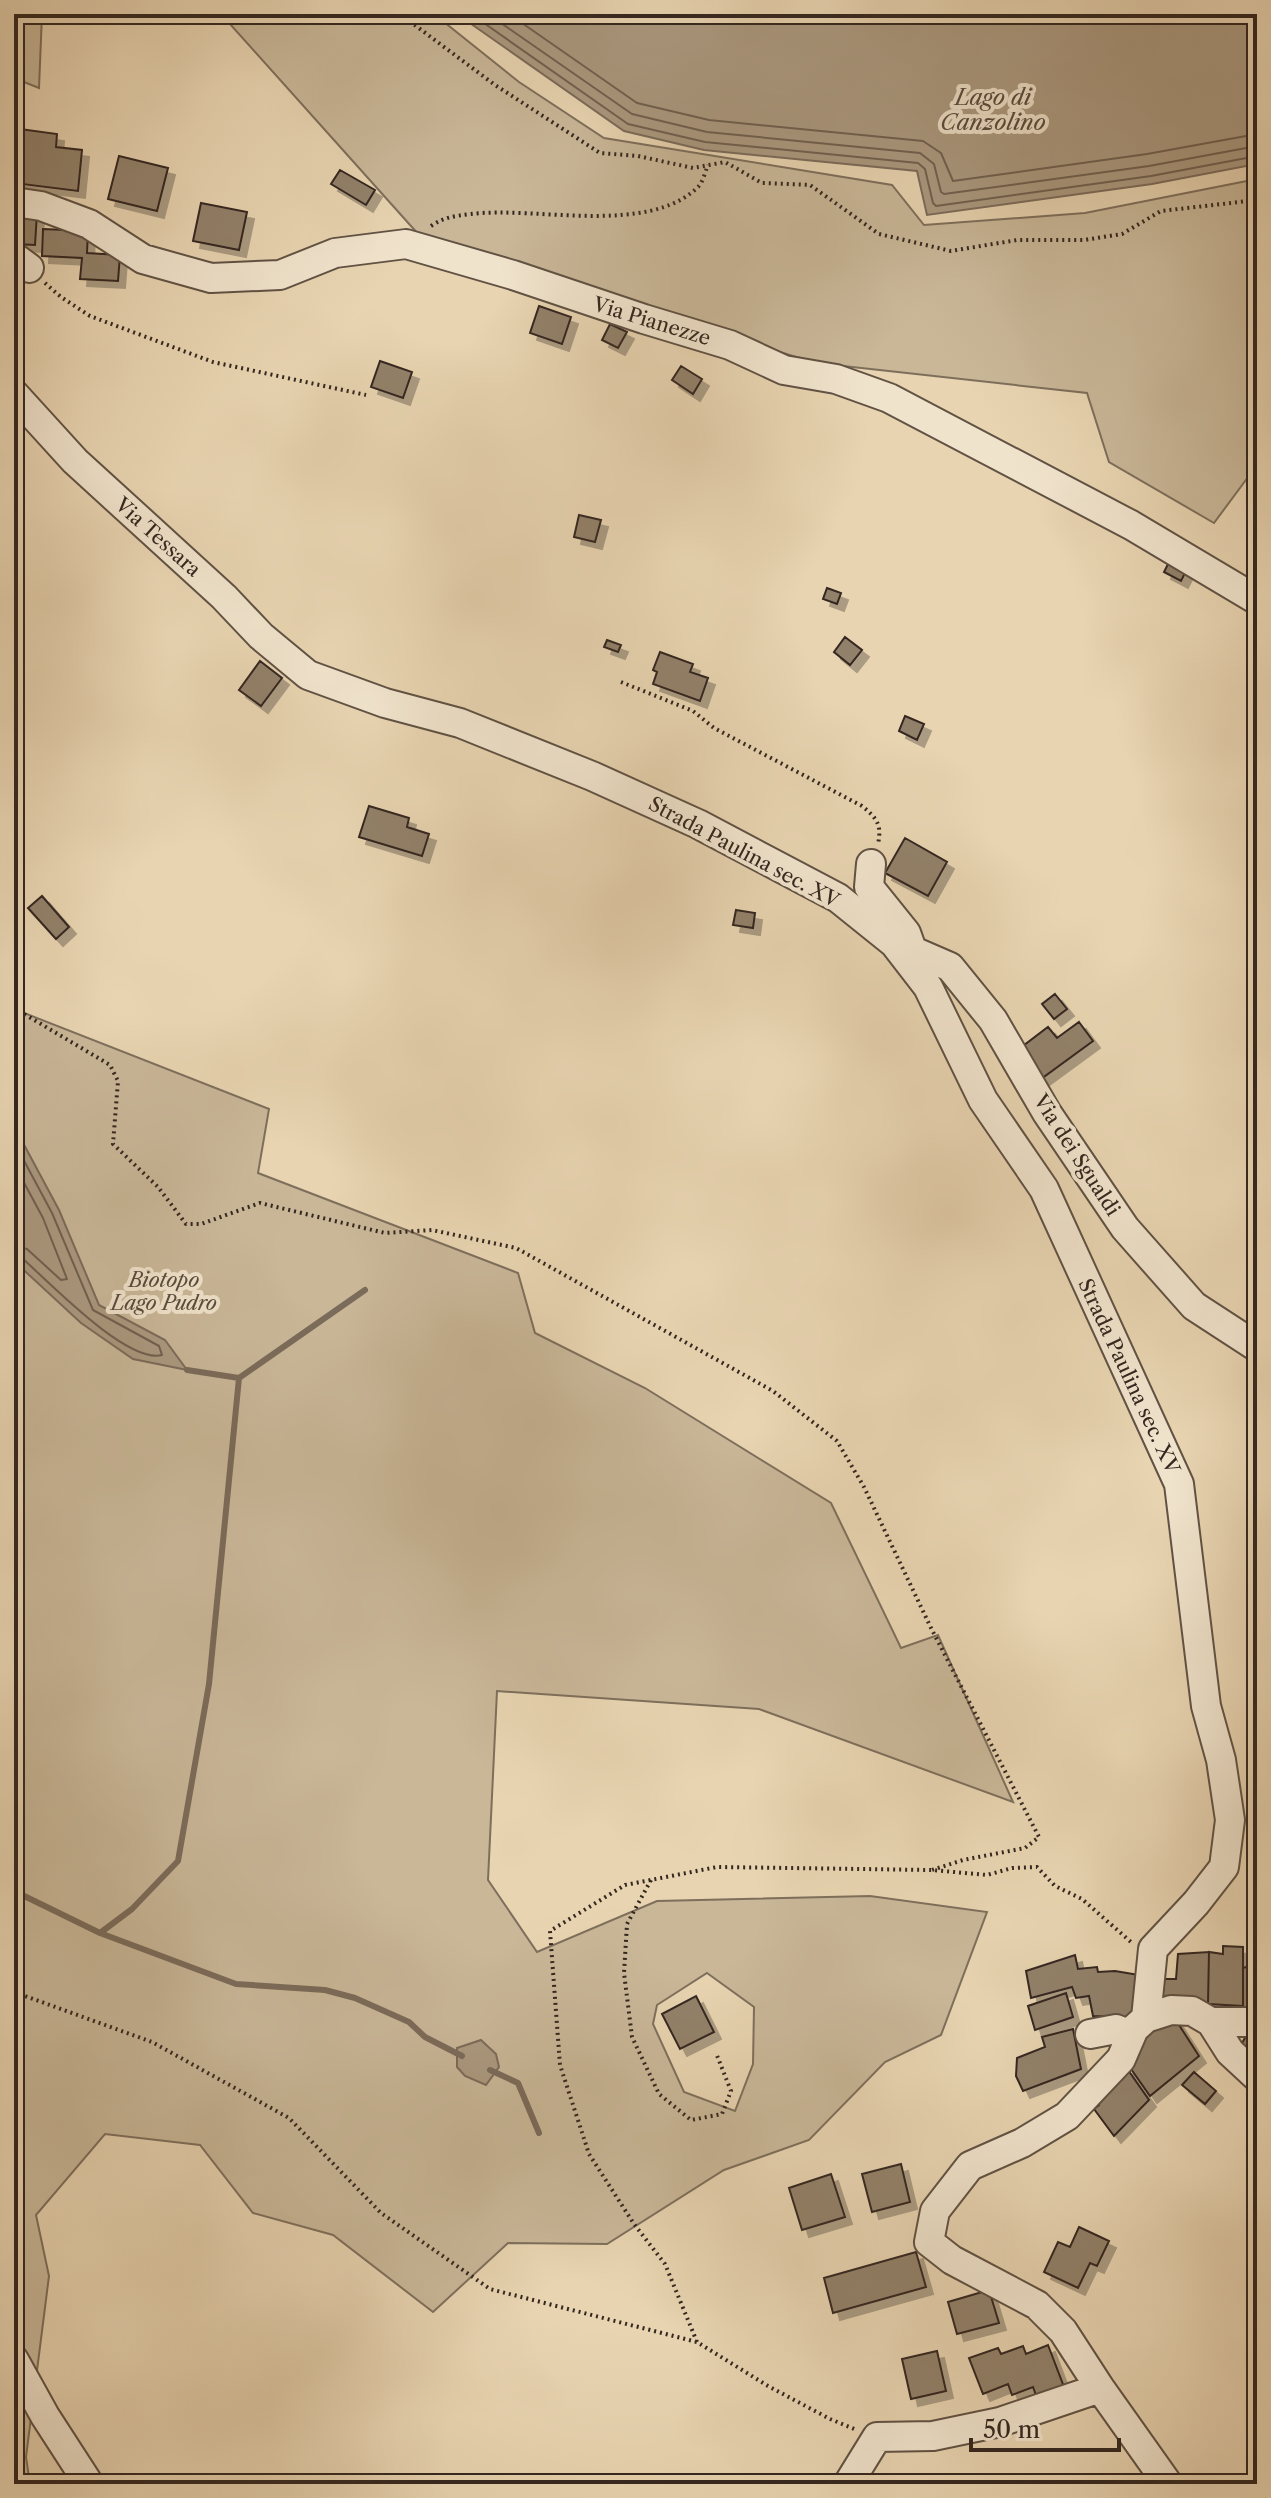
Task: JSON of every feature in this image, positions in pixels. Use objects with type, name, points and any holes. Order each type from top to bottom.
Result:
[{"type":"street","name":"Via Pianezze","points":[[14,202],[41,206],[89,224],[143,259],[211,278],[280,275],[335,253],[406,244],[730,345],[784,370],[836,379],[889,398],[1131,525],[1257,600]]},
{"type":"street","name":"Via Tessara","points":[[14,394],[75,461],[224,597],[261,636],[308,675]]},
{"type":"street","name":"Strada Paulina sec. XV","points":[[308,675],[385,703],[460,723],[592,776],[698,824],[838,898],[903,947],[928,987],[983,1100],[1044,1189],[1179,1484],[1206,1706],[1221,1760],[1230,1820],[1224,1867],[1153,1949],[1139,2026],[1121,2059],[1067,2116],[1022,2143],[970,2166],[935,2211],[929,2242],[952,2260],[1037,2305],[1063,2331],[1100,2388]]},
{"type":"street","points":[[871,864],[869,887],[906,933],[903,947]]},
{"type":"street","name":"Via dei Sgualdi","points":[[903,947],[950,967],[993,1020],[1047,1113],[1125,1228],[1194,1306],[1257,1347]]},
{"type":"street","points":[[1090,2034],[1139,2026],[1171,2010],[1192,2011],[1211,2022],[1230,2052],[1257,2077]]},
{"type":"street","points":[[1211,2022],[1257,2022]]},
{"type":"street","points":[[14,2360],[45,2416],[89,2484]]},
{"type":"street","points":[[848,2484],[877,2437],[933,2436],[1000,2422],[1100,2388],[1168,2484]]},
{"type":"path","points":[[400,14],[495,85],[600,153],[638,156],[693,168],[725,162],[762,183],[810,185],[879,234],[951,251],[1017,240],[1084,240],[1122,234],[1161,211],[1257,200]]},
{"type":"path","points":[[406,244],[443,218],[489,212],[607,216],[666,208],[700,186],[708,165]]},
{"type":"path","points":[[22,262],[61,297],[90,316],[213,362],[366,395]]},
{"type":"path","points":[[621,682],[693,711],[714,728],[862,806],[876,817],[880,830],[871,864]]},
{"type":"path","points":[[14,1008],[110,1065],[118,1081],[113,1144],[158,1187],[186,1224],[201,1224],[260,1203],[385,1233],[432,1230],[516,1248],[773,1391],[837,1441],[864,1487],[938,1642],[1039,1837],[1025,1848],[963,1860],[932,1870]]},
{"type":"path","points":[[697,2342],[665,2264],[634,2224],[589,2154],[560,2065],[550,1931],[625,1885],[717,1867],[932,1870],[987,1875],[1012,1868],[1037,1867],[1055,1886],[1082,1899],[1140,1948],[1151,1973]]},
{"type":"path","points":[[651,1880],[627,1924],[624,1973],[632,2037],[659,2094],[691,2120],[722,2114],[731,2091],[716,2053]]},
{"type":"path","points":[[14,1992],[152,2042],[289,2118],[381,2213],[490,2289],[697,2342],[818,2413],[877,2437]]},
{"type":"green space","points":[[14,14],[42,14],[39,88],[14,78]]},
{"type":"green space","points":[[221,14],[434,14],[519,82],[604,138],[892,185],[924,225],[1085,213],[1257,179],[1257,465],[1214,523],[1109,462],[1087,393],[816,363],[428,245]]},
{"type":"green space","name":"Biotopo Lago Pudro","points":[[14,1009],[269,1109],[258,1173],[518,1273],[535,1333],[645,1388],[831,1503],[901,1648],[938,1635],[1013,1802],[759,1709],[497,1691],[488,1880],[537,1952],[657,1901],[870,1896],[987,1912],[941,2035],[885,2062],[809,2140],[724,2170],[607,2244],[508,2243],[433,2312],[333,2235],[253,2213],[200,2145],[105,2134],[36,2215],[49,2276],[26,2457],[30,2484],[14,2484]],"holes":[[[707,1973],[754,2007],[753,2064],[735,2111],[684,2092],[653,2024],[657,2005]]]},
{"type":"water","name":"Lago di Canzolino","points":[[457,14],[1257,14],[1257,164],[1152,184],[927,215],[917,171],[704,150],[624,131]]},
{"type":"water","points":[[14,1126],[59,1210],[99,1305],[165,1340],[187,1370],[133,1359],[81,1323],[14,1261]]},
{"type":"water","points":[[481,2040],[496,2054],[499,2067],[486,2085],[465,2076],[457,2067],[457,2048]]},
{"type":"building","points":[[20,129],[57,134],[56,147],[82,150],[78,191],[14,183]]},
{"type":"building","points":[[119,156],[168,168],[157,211],[108,199]]},
{"type":"building","points":[[340,170],[375,190],[366,205],[331,184]]},
{"type":"building","points":[[201,203],[247,212],[239,250],[193,241]]},
{"type":"building","points":[[14,212],[37,213],[35,245],[14,244]]},
{"type":"building","points":[[43,229],[88,231],[87,253],[120,255],[118,281],[80,279],[82,258],[42,256]]},
{"type":"building","points":[[539,306],[571,317],[562,344],[530,333]]},
{"type":"building","points":[[610,324],[627,332],[618,348],[602,340]]},
{"type":"building","points":[[380,361],[412,372],[403,398],[371,387]]},
{"type":"building","points":[[681,366],[702,379],[693,394],[672,380]]},
{"type":"building","points":[[579,515],[601,520],[595,542],[574,537]]},
{"type":"building","points":[[1171,558],[1188,567],[1181,581],[1164,572]]},
{"type":"building","points":[[827,588],[841,593],[837,604],[823,599]]},
{"type":"building","points":[[845,637],[862,650],[850,665],[834,652]]},
{"type":"building","points":[[607,640],[621,645],[618,652],[604,647]]},
{"type":"building","points":[[660,652],[693,664],[690,672],[708,678],[700,701],[653,684],[657,672],[653,670]]},
{"type":"building","points":[[260,661],[282,678],[261,706],[239,690]]},
{"type":"building","points":[[905,716],[924,724],[917,740],[899,731]]},
{"type":"building","points":[[369,806],[409,818],[407,827],[429,834],[422,856],[359,837]]},
{"type":"building","points":[[905,838],[947,862],[928,896],[885,873]]},
{"type":"building","points":[[42,896],[69,927],[56,939],[28,908]]},
{"type":"building","points":[[736,910],[755,913],[753,928],[733,925]]},
{"type":"building","points":[[1055,994],[1067,1009],[1054,1019],[1042,1004]]},
{"type":"building","points":[[1079,1022],[1093,1041],[1041,1079],[1019,1049],[1048,1027],[1057,1038]]},
{"type":"building","points":[[1223,1946],[1243,1947],[1243,2006],[1208,2004],[1209,1952],[1223,1954]]},
{"type":"building","points":[[1209,1952],[1208,2004],[1162,2006],[1161,1979],[1176,1979],[1178,1954]]},
{"type":"building","points":[[1257,1952],[1257,2013],[1241,2011],[1237,2006],[1243,2006],[1243,1968],[1256,1964]]},
{"type":"building","points":[[1075,1955],[1078,1969],[1097,1967],[1098,1972],[1115,1971],[1145,1976],[1136,2018],[1093,2016],[1089,1996],[1076,1998],[1072,1987],[1031,1998],[1026,1971]]},
{"type":"building","points":[[1066,1993],[1073,2017],[1035,2030],[1028,2006]]},
{"type":"building","points":[[696,1996],[714,2032],[680,2049],[662,2014]]},
{"type":"building","points":[[1172,2014],[1199,2056],[1150,2096],[1131,2069],[1131,2043]]},
{"type":"building","points":[[1073,2029],[1081,2069],[1023,2091],[1016,2076],[1017,2058],[1045,2047],[1042,2037]]},
{"type":"building","points":[[1250,2029],[1257,2033],[1257,2060],[1238,2050]]},
{"type":"building","points":[[1126,2067],[1149,2100],[1114,2136],[1094,2109],[1099,2105],[1096,2099]]},
{"type":"building","points":[[1194,2072],[1216,2091],[1205,2104],[1182,2085]]},
{"type":"building","points":[[901,2164],[910,2202],[872,2212],[862,2174]]},
{"type":"building","points":[[831,2174],[845,2217],[802,2230],[789,2188]]},
{"type":"building","points":[[1079,2227],[1109,2241],[1097,2266],[1090,2263],[1078,2288],[1044,2272],[1058,2242],[1070,2247]]},
{"type":"building","points":[[916,2252],[926,2287],[833,2313],[824,2278]]},
{"type":"building","points":[[989,2290],[999,2323],[957,2334],[948,2302]]},
{"type":"building","points":[[1048,2345],[1064,2387],[1037,2398],[1033,2387],[1012,2395],[1008,2384],[983,2394],[969,2358],[998,2348],[1001,2354],[1023,2346],[1026,2354]]},
{"type":"building","points":[[937,2351],[946,2391],[911,2399],[902,2359]]},
{"type":"waterway","points":[[187,1370],[239,1378],[365,1290]]},
{"type":"waterway","points":[[100,1933],[132,1909],[178,1861],[209,1684],[239,1378]]},
{"type":"waterway","points":[[14,1891],[100,1933],[236,1984],[325,1990],[355,1998],[409,2022],[425,2037],[462,2056]]},
{"type":"waterway","points":[[490,2070],[518,2083],[539,2133]]}]
